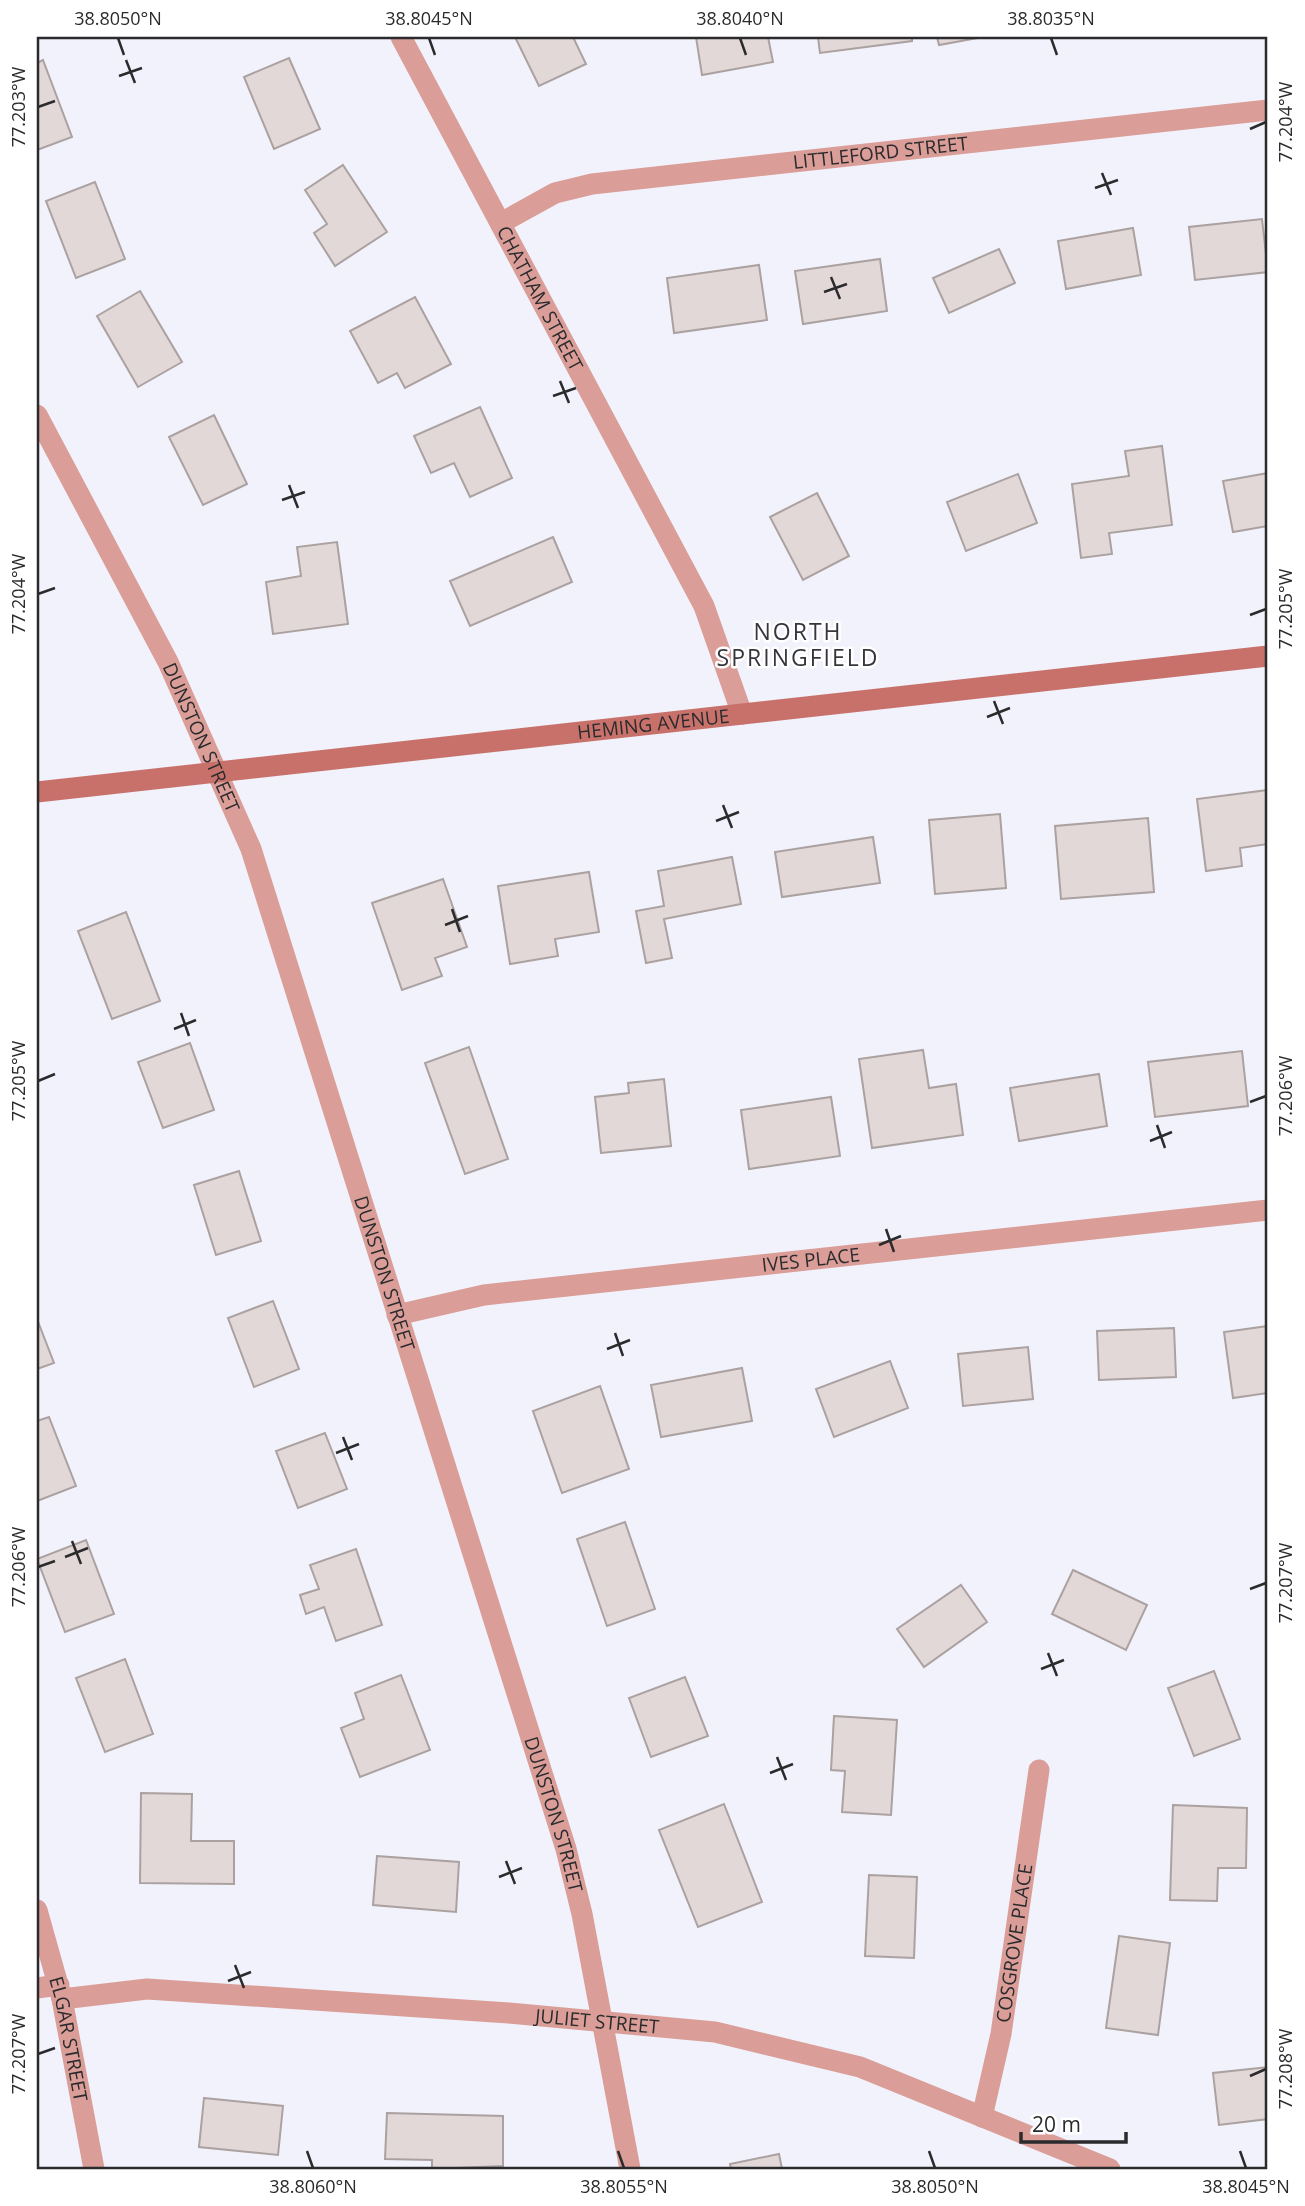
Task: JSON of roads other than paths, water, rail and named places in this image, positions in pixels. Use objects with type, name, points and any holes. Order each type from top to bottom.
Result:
[{"type":"street","name":"CHATHAM STREET","points":[[401,37],[704,606],[741,714]]},
{"type":"street","name":"LITTLEFORD STREET","points":[[500,223],[555,193],[592,184],[1268,110]]},
{"type":"street","name":"DUNSTON STREET","points":[[37,415],[168,662],[251,849],[566,1849],[604,2022],[630,2169]]},
{"type":"street","name":"HEMING AVENUE","points":[[37,792],[1268,656]]},
{"type":"street","name":"IVES PLACE","points":[[397,1315],[484,1295],[1268,1210]]},
{"type":"street","name":"COSGROVE PLACE","points":[[982,2117],[1001,2034],[1039,1770]]},
{"type":"street","name":"ELGAR STREET","points":[[37,1910],[61,1992],[94,2169]]},
{"type":"street","name":"JULIET STREET","points":[[37,1988],[61,1992],[147,1989],[509,2012],[715,2032],[778,2044],[859,2067],[1110,2169]]},
{"type":"district","name":"NORTH SPRINGFIELD","points":[[798,645]]}]
